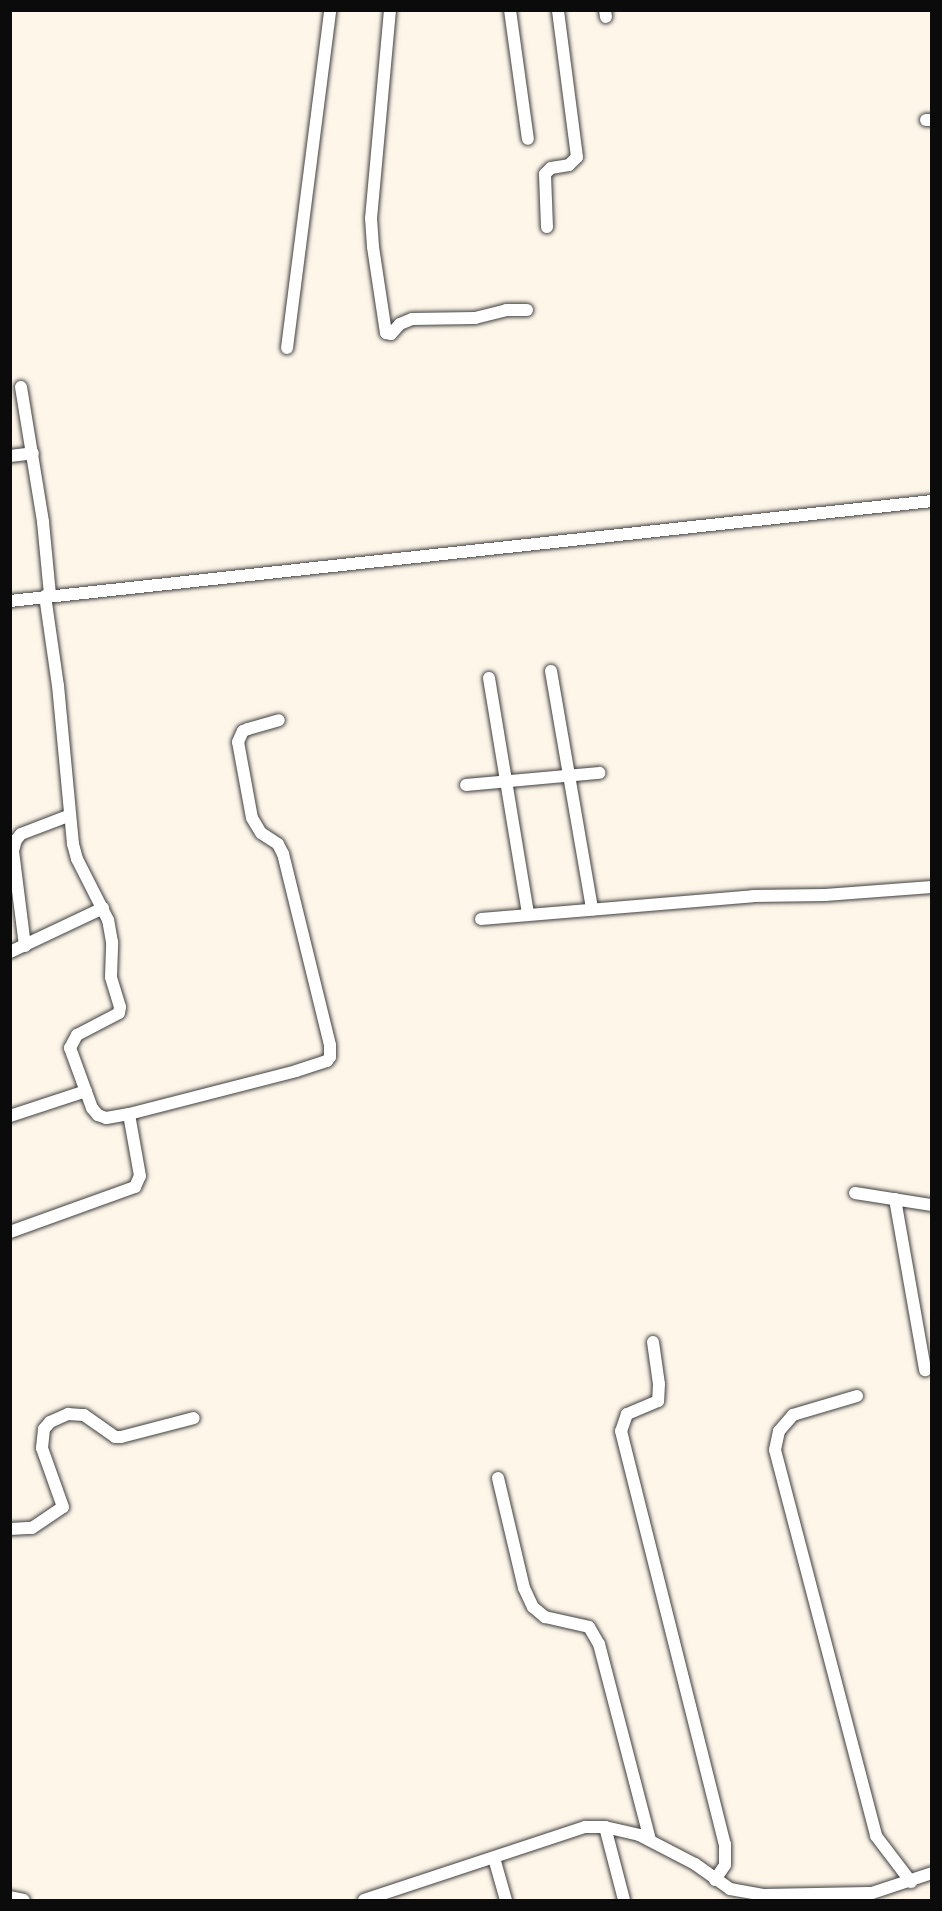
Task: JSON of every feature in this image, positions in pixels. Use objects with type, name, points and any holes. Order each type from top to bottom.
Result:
[{"type":"street","points":[[286,348],[330,10]]},
{"type":"street","points":[[390,10],[371,218],[386,333],[391,334],[400,324],[412,319],[475,318],[506,310],[527,310]]},
{"type":"street","points":[[510,10],[528,139]]},
{"type":"street","points":[[547,227],[545,174],[551,168],[569,165],[577,157],[558,10]]},
{"type":"street","points":[[21,387],[33,453],[58,686],[68,816],[77,859],[103,908],[111,930],[111,977],[120,1010],[72,1040],[70,1048],[86,1090],[98,1114],[105,1118],[129,1114],[296,1071],[330,1057],[330,1045],[283,854],[278,844],[261,833],[252,818],[238,742],[243,731],[279,720]]},
{"type":"street","points":[[10,456],[33,453]]},
{"type":"street","points":[[10,601],[47,595],[255,576],[932,501]]},
{"type":"street","points":[[551,671],[592,909]]},
{"type":"street","points":[[489,678],[528,913]]},
{"type":"street","points":[[466,785],[599,773]]},
{"type":"street","points":[[25,946],[13,851],[16,840],[21,834],[68,816]]},
{"type":"street","points":[[481,919],[528,913],[753,896],[825,895],[932,887]]},
{"type":"street","points":[[10,952],[103,908]]},
{"type":"street","points":[[10,1116],[86,1090]]},
{"type":"street","points":[[10,1232],[135,1187],[140,1176],[129,1114]]},
{"type":"street","points":[[855,1192],[932,1205]]},
{"type":"street","points":[[895,1199],[925,1370]]},
{"type":"street","points":[[652,1342],[659,1384],[658,1401],[627,1414],[621,1431],[725,1844],[725,1865],[715,1880]]},
{"type":"street","points":[[857,1396],[793,1415],[778,1431],[775,1450],[876,1836],[911,1882]]},
{"type":"street","points":[[10,1529],[32,1528],[63,1508],[42,1448],[44,1429],[50,1422],[68,1414],[84,1415],[116,1437],[121,1437],[194,1418]]},
{"type":"street","points":[[498,1478],[524,1588],[533,1606],[545,1617],[589,1627],[600,1644],[650,1840]]},
{"type":"street","points":[[364,1900],[575,1829],[605,1827],[650,1840],[695,1864],[715,1880],[740,1892],[784,1896],[872,1893],[892,1895],[911,1882],[932,1873]]},
{"type":"street","points":[[605,1827],[624,1900]]},
{"type":"street","points":[[494,1858],[506,1900]]},
{"type":"street","points":[[10,1897],[24,1900]]}]
